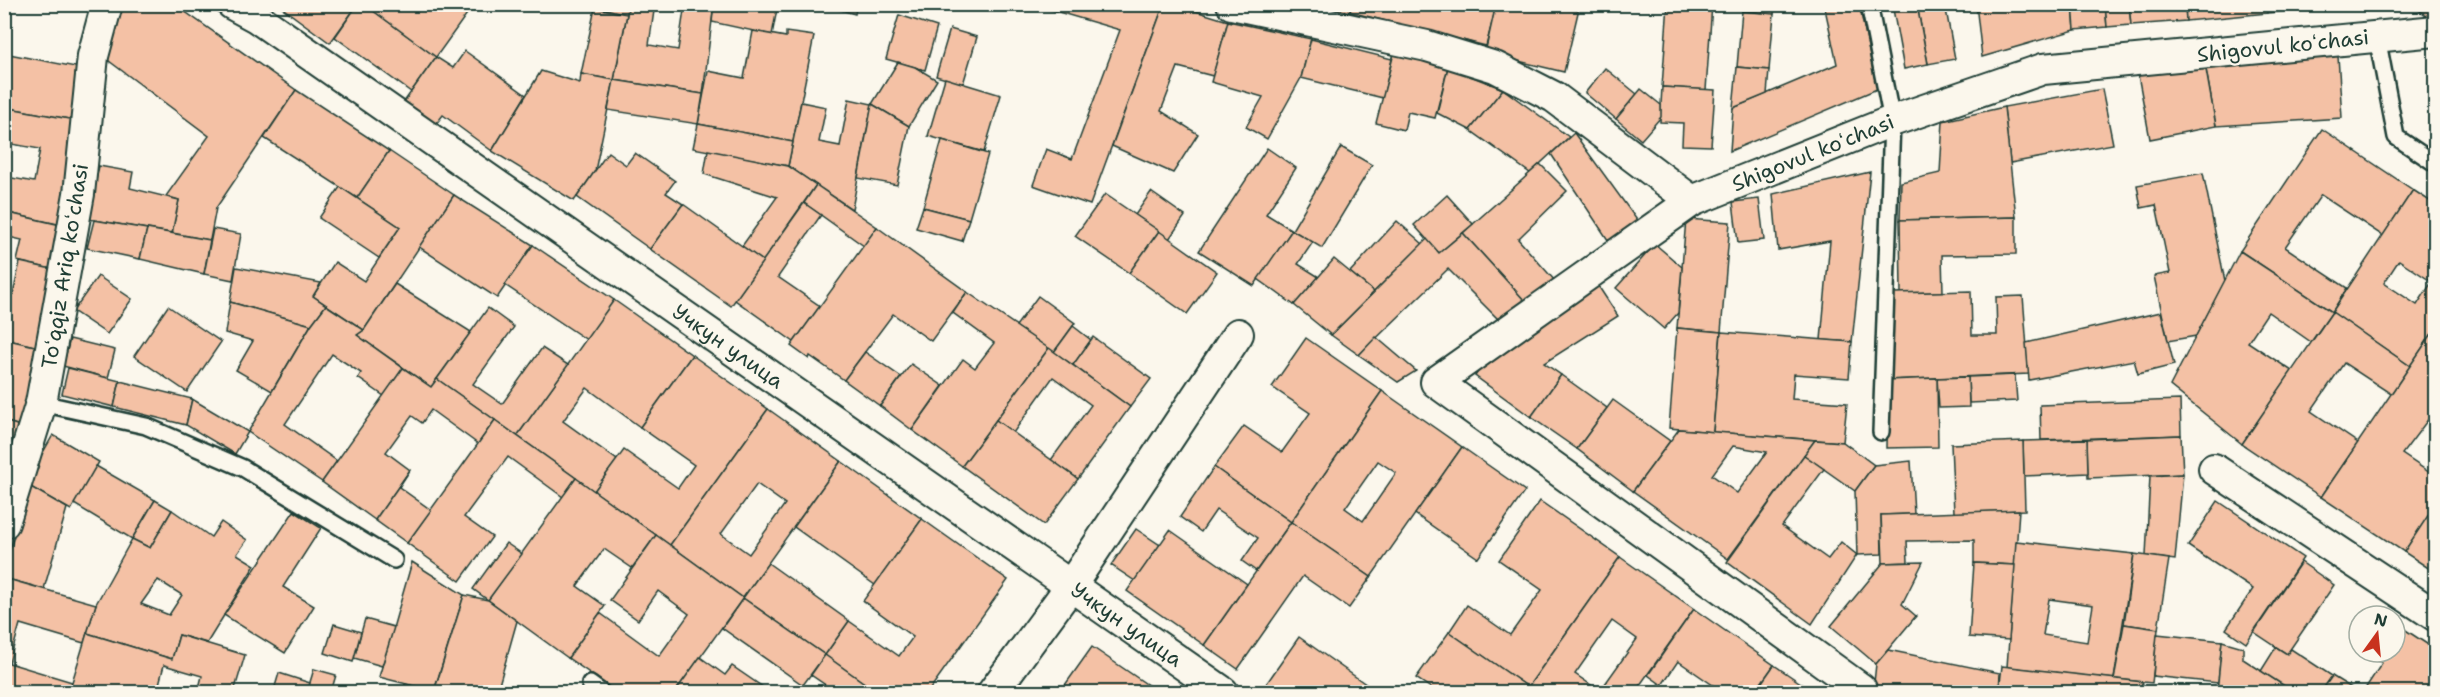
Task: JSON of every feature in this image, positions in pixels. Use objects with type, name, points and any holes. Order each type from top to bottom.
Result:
[{"type":"street","name":"Toʻqqiz Ariq koʻchasi","points":[[4,523],[42,404],[79,194],[93,56],[107,4]]},
{"type":"street","name":"Учкун улица","points":[[232,4],[275,31],[1223,693]]},
{"type":"street","points":[[1232,4],[1426,46],[1495,68],[1554,97],[1692,201]]},
{"type":"street","name":"Shigovul koʻchasi","points":[[1861,689],[1436,382],[1692,201],[1892,121],[2043,69],[2436,31]]},
{"type":"street","points":[[993,693],[1070,587],[1238,334]]},
{"type":"street","points":[[2214,469],[2436,616]]},
{"type":"lane","points":[[1869,4],[1892,121],[1881,432]]},
{"type":"lane","points":[[2377,37],[2396,137],[2436,164]]},
{"type":"lane","points":[[42,404],[146,426],[243,468],[394,560]]},
{"type":"building","points":[[127,4],[174,4],[296,90],[216,208],[210,240],[172,233],[179,200],[166,196],[209,136],[101,55],[107,29]]},
{"type":"building","points":[[277,4],[358,4],[330,43]]},
{"type":"building","points":[[358,4],[364,4],[436,57],[411,92],[335,37]]},
{"type":"building","points":[[364,4],[474,4],[436,57]]},
{"type":"building","points":[[585,4],[629,4],[627,14]]},
{"type":"building","points":[[629,4],[655,4],[649,45],[678,50],[685,4],[714,4],[703,94],[614,80]]},
{"type":"building","points":[[714,4],[778,4],[772,35],[712,22]]},
{"type":"building","points":[[820,4],[857,4],[855,14]]},
{"type":"building","points":[[1049,4],[1164,4],[1090,205],[1033,185],[1046,149],[1072,159],[1120,30],[1048,9]]},
{"type":"building","points":[[1164,4],[1173,4],[1228,21],[1213,76],[1178,67],[1161,111],[1198,134],[1173,173],[1112,146]]},
{"type":"building","points":[[1313,4],[1352,4],[1350,12]]},
{"type":"building","points":[[1352,4],[1467,4],[1495,11],[1486,46],[1350,12]]},
{"type":"building","points":[[1496,4],[1580,4],[1564,72],[1485,53]]},
{"type":"building","points":[[1668,4],[1712,4],[1706,90],[1662,87]]},
{"type":"building","points":[[1743,4],[1775,4],[1774,14],[1742,11]]},
{"type":"building","points":[[1824,4],[1859,4],[1877,89],[1730,151],[1733,108],[1837,64]]},
{"type":"building","points":[[1945,4],[1955,59],[1928,64],[1917,5]]},
{"type":"building","points":[[1976,4],[2073,4],[2075,30],[1982,57]]},
{"type":"building","points":[[2073,4],[2105,4],[2107,27],[2075,30]]},
{"type":"building","points":[[2105,4],[2129,4],[2131,25],[2107,27]]},
{"type":"building","points":[[2129,4],[2185,4],[2186,21],[2131,25]]},
{"type":"building","points":[[2185,4],[2266,4],[2267,13],[2186,21]]},
{"type":"building","points":[[2266,4],[2342,4],[2342,6],[2267,13]]},
{"type":"building","points":[[2410,4],[2436,4],[2436,14],[2432,19]]},
{"type":"building","points":[[1917,5],[1928,64],[1904,69],[1893,9]]},
{"type":"building","points":[[595,8],[627,14],[614,80],[581,74]]},
{"type":"building","points":[[1742,11],[1774,14],[1769,70],[1737,67]]},
{"type":"building","points":[[899,15],[937,27],[925,70],[886,59]]},
{"type":"building","points":[[1228,21],[1311,39],[1301,78],[1267,139],[1246,127],[1263,97],[1211,82]]},
{"type":"building","points":[[950,29],[977,37],[963,84],[936,76]]},
{"type":"building","points":[[753,31],[786,37],[786,32],[814,36],[793,142],[698,124],[708,71],[744,78]]},
{"type":"building","points":[[1311,39],[1392,59],[1383,98],[1301,78]]},
{"type":"building","points":[[465,51],[526,95],[492,151],[443,115],[432,129],[401,106],[436,57],[453,68]]},
{"type":"building","points":[[4,53],[86,69],[80,121],[4,107]]},
{"type":"building","points":[[1394,53],[1448,67],[1435,118],[1408,112],[1404,130],[1376,123]]},
{"type":"building","points":[[2338,56],[2342,118],[2216,126],[2205,64]]},
{"type":"building","points":[[898,62],[915,67],[937,80],[909,126],[872,104]]},
{"type":"building","points":[[2205,64],[2216,126],[2150,139],[2138,75]]},
{"type":"building","points":[[1448,67],[1503,89],[1470,130],[1437,113]]},
{"type":"building","points":[[1737,67],[1769,70],[1767,94],[1733,108]]},
{"type":"building","points":[[1605,68],[1637,94],[1616,119],[1585,93]]},
{"type":"building","points":[[541,71],[580,83],[581,74],[614,80],[595,171],[574,201],[492,151]]},
{"type":"building","points":[[945,78],[1001,95],[984,152],[928,136]]},
{"type":"building","points":[[614,80],[703,94],[698,124],[608,110]]},
{"type":"building","points":[[1662,87],[1715,90],[1711,146],[1682,145],[1683,123],[1660,122]]},
{"type":"building","points":[[1503,89],[1569,137],[1530,173],[1470,130]]},
{"type":"building","points":[[1641,89],[1661,105],[1661,117],[1641,140],[1616,119]]},
{"type":"building","points":[[2102,89],[2113,144],[2010,163],[2004,107]]},
{"type":"building","points":[[296,90],[389,151],[357,198],[264,138]]},
{"type":"building","points":[[849,99],[872,104],[852,209],[788,166],[801,102],[826,107],[819,142],[840,146]]},
{"type":"building","points":[[872,104],[909,126],[897,185],[858,178]]},
{"type":"building","points":[[4,107],[80,121],[62,225],[4,212]],"holes":[[[12,144],[40,149],[34,182],[6,177]]]},
{"type":"building","points":[[2004,107],[2016,217],[1900,220],[1901,182],[1940,173],[1943,121]]},
{"type":"building","points":[[698,124],[793,142],[788,166],[693,148]]},
{"type":"building","points":[[2322,129],[2413,190],[2383,236],[2321,195],[2285,247],[2347,288],[2332,312],[2240,251]]},
{"type":"building","points":[[1574,133],[1642,227],[1612,246],[1551,154]]},
{"type":"building","points":[[942,140],[988,154],[969,219],[923,207]]},
{"type":"building","points":[[1341,147],[1372,165],[1322,248],[1292,230]]},
{"type":"building","points":[[1267,148],[1296,168],[1266,214],[1292,230],[1254,286],[1199,251]]},
{"type":"building","points":[[708,150],[788,166],[816,185],[763,261],[742,246],[777,197],[704,174]]},
{"type":"building","points":[[389,151],[454,195],[364,330],[313,296],[335,262],[364,281],[400,227],[357,198]]},
{"type":"building","points":[[608,152],[626,165],[635,153],[675,181],[666,193],[683,204],[650,249],[577,197]]},
{"type":"building","points":[[1540,164],[1567,191],[1518,239],[1556,282],[1525,301],[1463,233]]},
{"type":"building","points":[[99,166],[133,172],[130,188],[179,200],[172,233],[88,219]]},
{"type":"building","points":[[1870,172],[1852,342],[1821,340],[1830,241],[1778,250],[1773,194]]},
{"type":"building","points":[[2203,173],[2225,281],[2196,336],[2168,341],[2154,276],[2170,273],[2156,205],[2141,208],[2137,185]]},
{"type":"building","points":[[816,185],[877,227],[864,246],[804,203]]},
{"type":"building","points":[[340,187],[400,227],[379,258],[319,218]]},
{"type":"building","points":[[2413,190],[2436,205],[2436,328],[2410,366],[2332,312]],"holes":[[[2399,260],[2432,282],[2417,305],[2384,283]]]},
{"type":"building","points":[[1151,192],[1185,216],[1169,239],[1135,215]]},
{"type":"building","points":[[1105,194],[1159,231],[1129,273],[1075,236]]},
{"type":"building","points":[[454,195],[533,245],[497,298],[419,247]]},
{"type":"building","points":[[1447,195],[1473,224],[1439,253],[1414,225]]},
{"type":"building","points":[[1759,199],[1764,240],[1738,243],[1733,202]]},
{"type":"building","points":[[804,203],[821,215],[778,277],[820,306],[794,342],[735,300]]},
{"type":"building","points":[[683,204],[763,261],[731,306],[650,249]]},
{"type":"building","points":[[923,207],[969,219],[962,241],[916,228]]},
{"type":"building","points":[[4,212],[65,226],[56,270],[17,261],[22,240],[4,236]]},
{"type":"building","points":[[2016,217],[2016,254],[1942,255],[1943,292],[1901,293],[1900,220]]},
{"type":"building","points":[[1686,219],[1730,222],[1721,332],[1677,328]]},
{"type":"building","points":[[94,220],[147,229],[140,259],[87,248]]},
{"type":"building","points":[[1397,221],[1423,244],[1374,292],[1350,272]]},
{"type":"building","points":[[877,227],[967,292],[931,341],[893,314],[844,380],[810,356],[809,359],[791,346]]},
{"type":"building","points":[[147,229],[210,240],[204,274],[140,259]]},
{"type":"building","points":[[213,229],[241,234],[233,280],[204,274]]},
{"type":"building","points":[[1292,230],[1313,242],[1298,264],[1319,277],[1294,305],[1258,279]]},
{"type":"building","points":[[1159,231],[1217,272],[1187,314],[1129,273]]},
{"type":"building","points":[[1463,233],[1525,301],[1498,319],[1448,269],[1359,355],[1331,335],[1427,239],[1439,253]]},
{"type":"building","points":[[1655,244],[1682,267],[1678,313],[1664,329],[1616,288]]},
{"type":"building","points":[[533,245],[614,300],[587,340],[505,285]]},
{"type":"building","points":[[2240,251],[2332,312],[2311,342],[2268,312],[2248,342],[2292,371],[2242,444],[2170,386]]},
{"type":"building","points":[[1334,259],[1374,292],[1331,335],[1294,305]]},
{"type":"building","points":[[20,262],[56,270],[39,347],[4,339],[4,292],[13,294]]},
{"type":"building","points":[[236,267],[321,283],[313,296],[326,305],[311,325],[230,302]]},
{"type":"building","points":[[98,276],[132,299],[107,334],[73,311]]},
{"type":"building","points":[[395,284],[471,332],[431,387],[357,335],[364,330]]},
{"type":"building","points":[[1597,284],[1618,316],[1544,363],[1561,375],[1531,417],[1475,376],[1492,352]]},
{"type":"building","points":[[1971,291],[1972,335],[1997,335],[1996,297],[2023,296],[2029,374],[1887,380],[1894,293]]},
{"type":"building","points":[[967,292],[1049,348],[962,466],[912,430],[963,359],[975,368],[994,343],[953,313]]},
{"type":"building","points":[[1038,296],[1075,323],[1054,352],[1016,326]]},
{"type":"building","points":[[614,300],[692,355],[640,427],[587,388],[563,421],[617,460],[594,491],[517,436]]},
{"type":"building","points":[[230,302],[311,325],[272,391],[236,370],[253,341],[225,333]]},
{"type":"building","points":[[326,305],[364,330],[357,335],[403,368],[384,396],[358,378],[361,373],[332,354],[285,424],[337,461],[322,482],[248,432],[311,325]]},
{"type":"building","points":[[168,306],[221,342],[187,392],[134,356]]},
{"type":"building","points":[[488,308],[514,327],[473,384],[502,404],[542,348],[568,365],[517,436],[437,379]]},
{"type":"building","points":[[2161,312],[2174,365],[2138,374],[2134,360],[2029,380],[2026,343]]},
{"type":"building","points":[[2332,312],[2410,366],[2391,394],[2344,363],[2311,411],[2358,443],[2321,497],[2242,444]]},
{"type":"building","points":[[1073,326],[1091,340],[1073,365],[1054,352]]},
{"type":"building","points":[[1677,328],[1721,332],[1713,432],[1669,428]]},
{"type":"building","points":[[1721,332],[1852,342],[1849,378],[1794,374],[1792,399],[1847,403],[1843,442],[1713,432]]},
{"type":"building","points":[[2431,335],[2436,338],[2436,409],[2402,454],[2436,477],[2436,505],[2404,552],[2321,497]]},
{"type":"building","points":[[1093,337],[1151,379],[1130,407],[1073,365]]},
{"type":"building","points":[[1376,337],[1416,371],[1398,382],[1359,355]]},
{"type":"building","points":[[1306,338],[1382,391],[1291,522],[1214,467],[1244,426],[1282,452],[1310,413],[1272,387]]},
{"type":"building","points":[[4,339],[39,347],[20,426],[4,421]]},
{"type":"building","points":[[70,339],[115,350],[108,378],[63,366]]},
{"type":"building","points":[[1049,348],[1130,407],[1078,479],[1051,460],[1091,405],[1053,377],[1013,433],[996,420]]},
{"type":"building","points":[[865,352],[901,377],[880,406],[844,380]]},
{"type":"building","points":[[692,355],[768,409],[670,545],[594,491],[624,450],[678,488],[694,465],[640,427]]},
{"type":"building","points":[[911,364],[943,386],[912,430],[880,406]]},
{"type":"building","points":[[68,368],[120,381],[114,407],[62,394]]},
{"type":"building","points":[[403,368],[431,387],[437,379],[495,420],[478,444],[431,410],[422,423],[412,416],[386,452],[410,470],[375,520],[322,482]]},
{"type":"building","points":[[1561,375],[1607,408],[1577,449],[1531,417]]},
{"type":"building","points":[[2015,375],[2017,401],[1969,403],[1968,377]]},
{"type":"building","points":[[1968,377],[1969,407],[1939,408],[1937,378]]},
{"type":"building","points":[[1937,378],[1938,447],[1886,448],[1887,380]]},
{"type":"building","points":[[120,381],[192,399],[186,425],[114,407]]},
{"type":"building","points":[[1382,391],[1462,447],[1371,577],[1291,522]],"holes":[[[1378,461],[1396,473],[1363,521],[1345,508]]]},
{"type":"building","points":[[192,399],[248,432],[235,454],[186,425]]},
{"type":"building","points":[[1613,400],[1670,441],[1633,491],[1577,449]]},
{"type":"building","points":[[2180,400],[2181,435],[2041,440],[2040,405]]},
{"type":"building","points":[[768,409],[841,461],[743,598],[670,545]],"holes":[[[757,484],[785,504],[749,554],[721,534]]]},
{"type":"building","points":[[495,420],[576,478],[563,497],[508,457],[464,517],[492,537],[460,581],[407,543]]},
{"type":"building","points":[[996,420],[1078,479],[1044,525],[962,466]]},
{"type":"building","points":[[4,421],[20,426],[4,471]]},
{"type":"building","points":[[1679,429],[1815,440],[1728,559],[1633,491]],"holes":[[[1733,446],[1767,452],[1737,493],[1712,475]]]},
{"type":"building","points":[[53,435],[99,462],[71,510],[25,484]]},
{"type":"building","points":[[2181,435],[2183,474],[2088,478],[2087,439]]},
{"type":"building","points":[[2087,439],[2088,473],[2024,476],[2023,441]]},
{"type":"building","points":[[1815,440],[1843,442],[1874,465],[1855,491],[1804,455]]},
{"type":"building","points":[[2023,441],[2025,510],[1954,513],[1951,444]]},
{"type":"building","points":[[1462,447],[1525,491],[1478,558],[1415,514]]},
{"type":"building","points":[[1804,455],[1824,469],[1782,526],[1828,559],[1841,542],[1857,555],[1812,624],[1727,562]]},
{"type":"building","points":[[841,461],[922,519],[875,585],[794,527]]},
{"type":"building","points":[[1911,461],[1914,514],[1881,515],[1882,554],[1857,555],[1855,491],[1874,465]]},
{"type":"building","points":[[96,466],[155,500],[132,539],[74,504]]},
{"type":"building","points":[[1214,467],[1291,522],[1256,571],[1242,561],[1258,538],[1216,510],[1201,532],[1180,517]]},
{"type":"building","points":[[410,470],[399,487],[431,510],[407,543],[375,520]]},
{"type":"building","points":[[2183,474],[2175,560],[2146,556],[2150,476]]},
{"type":"building","points":[[576,478],[656,535],[632,568],[604,549],[577,586],[605,606],[568,658],[488,600]]},
{"type":"building","points":[[29,486],[67,508],[44,589],[4,578],[4,569]]},
{"type":"building","points":[[155,500],[172,510],[150,548],[132,539]]},
{"type":"building","points":[[1540,501],[1620,557],[1528,687],[1449,632],[1467,605],[1510,635],[1542,590],[1499,560]]},
{"type":"building","points":[[2218,501],[2303,558],[2246,643],[2226,629],[2253,589],[2188,546]]},
{"type":"building","points":[[2436,506],[2436,573],[2404,552]]},
{"type":"building","points":[[172,510],[211,537],[221,522],[247,540],[237,554],[255,565],[207,643],[179,635],[172,659],[87,633],[96,604],[132,539],[150,548]],"holes":[[[158,580],[182,595],[169,615],[141,604]]]},
{"type":"building","points":[[2019,510],[2015,565],[1974,563],[1974,540],[1907,541],[1908,562],[1883,563],[1881,515]]},
{"type":"building","points":[[294,511],[321,528],[283,587],[314,606],[285,653],[224,615]]},
{"type":"building","points":[[922,519],[1008,580],[928,692],[877,692],[825,655],[849,621],[899,656],[913,637],[863,601]]},
{"type":"building","points":[[1291,522],[1371,577],[1349,608],[1303,576],[1238,669],[1204,645]]},
{"type":"building","points":[[1136,529],[1160,545],[1135,581],[1111,565]]},
{"type":"building","points":[[1170,530],[1247,584],[1204,645],[1127,591]]},
{"type":"building","points":[[656,535],[743,598],[675,692],[617,692],[568,658],[600,613],[659,656],[689,614],[658,591],[638,620],[610,600]]},
{"type":"building","points":[[2016,541],[2134,554],[2114,679],[2007,667]],"holes":[[[2049,599],[2093,605],[2087,642],[2043,635]]]},
{"type":"building","points":[[506,543],[522,554],[488,600],[473,589]]},
{"type":"building","points":[[2134,554],[2169,559],[2158,629],[2124,624]]},
{"type":"building","points":[[1620,557],[1694,609],[1635,692],[1536,692],[1528,687]],"holes":[[[1612,621],[1637,639],[1600,691],[1575,674]]]},
{"type":"building","points":[[412,562],[464,595],[434,691],[379,677]]},
{"type":"building","points":[[1923,562],[1902,604],[1916,616],[1876,664],[1831,626],[1883,563]]},
{"type":"building","points":[[2301,562],[2334,585],[2287,654],[2254,632]]},
{"type":"building","points":[[768,563],[849,621],[825,655],[743,598]]},
{"type":"building","points":[[1974,563],[2015,565],[2009,640],[1969,637]]},
{"type":"building","points":[[4,578],[96,604],[84,643],[20,624],[9,663],[72,682],[69,692],[4,692]]},
{"type":"building","points":[[464,595],[488,600],[517,621],[497,692],[434,692]]},
{"type":"building","points":[[743,598],[825,655],[803,685],[722,628]]},
{"type":"building","points":[[1694,609],[1774,665],[1755,692],[1723,692],[1678,661],[1662,685],[1648,675]]},
{"type":"building","points":[[365,619],[394,627],[382,666],[354,658]]},
{"type":"building","points":[[334,624],[361,632],[353,662],[325,653]]},
{"type":"building","points":[[2124,624],[2158,629],[2152,683],[2114,679]]},
{"type":"building","points":[[2407,631],[2436,650],[2436,692],[2363,692],[2381,664],[2407,664]]},
{"type":"building","points":[[1449,632],[1528,687],[1525,692],[1437,692],[1416,678]]},
{"type":"building","points":[[87,633],[172,659],[179,635],[245,655],[234,692],[198,692],[202,676],[164,665],[157,692],[69,692]]},
{"type":"building","points":[[2157,634],[2222,641],[2218,683],[2153,676]]},
{"type":"building","points":[[1299,637],[1377,692],[1272,692],[1264,687]]},
{"type":"building","points":[[2222,641],[2243,647],[2243,659],[2294,692],[2217,692]]},
{"type":"building","points":[[1092,647],[1158,692],[1060,692]]},
{"type":"building","points":[[2276,647],[2287,654],[2291,649],[2332,676],[2321,692],[2294,692],[2261,671]]},
{"type":"building","points":[[1888,650],[2000,673],[1999,692],[1873,692],[1876,664]]},
{"type":"building","points":[[825,655],[877,692],[836,692],[811,675]]},
{"type":"building","points":[[700,657],[725,675],[732,666],[770,692],[675,692]]},
{"type":"building","points":[[1774,665],[1814,692],[1755,692]]},
{"type":"building","points":[[2002,666],[2143,682],[2141,692],[1999,692]]},
{"type":"building","points":[[314,669],[336,675],[331,692],[307,692]]},
{"type":"building","points":[[279,673],[310,683],[307,692],[274,690]]},
{"type":"building","points":[[2332,676],[2358,692],[2321,692]]},
{"type":"building","points":[[405,684],[434,691],[403,692]]}]
